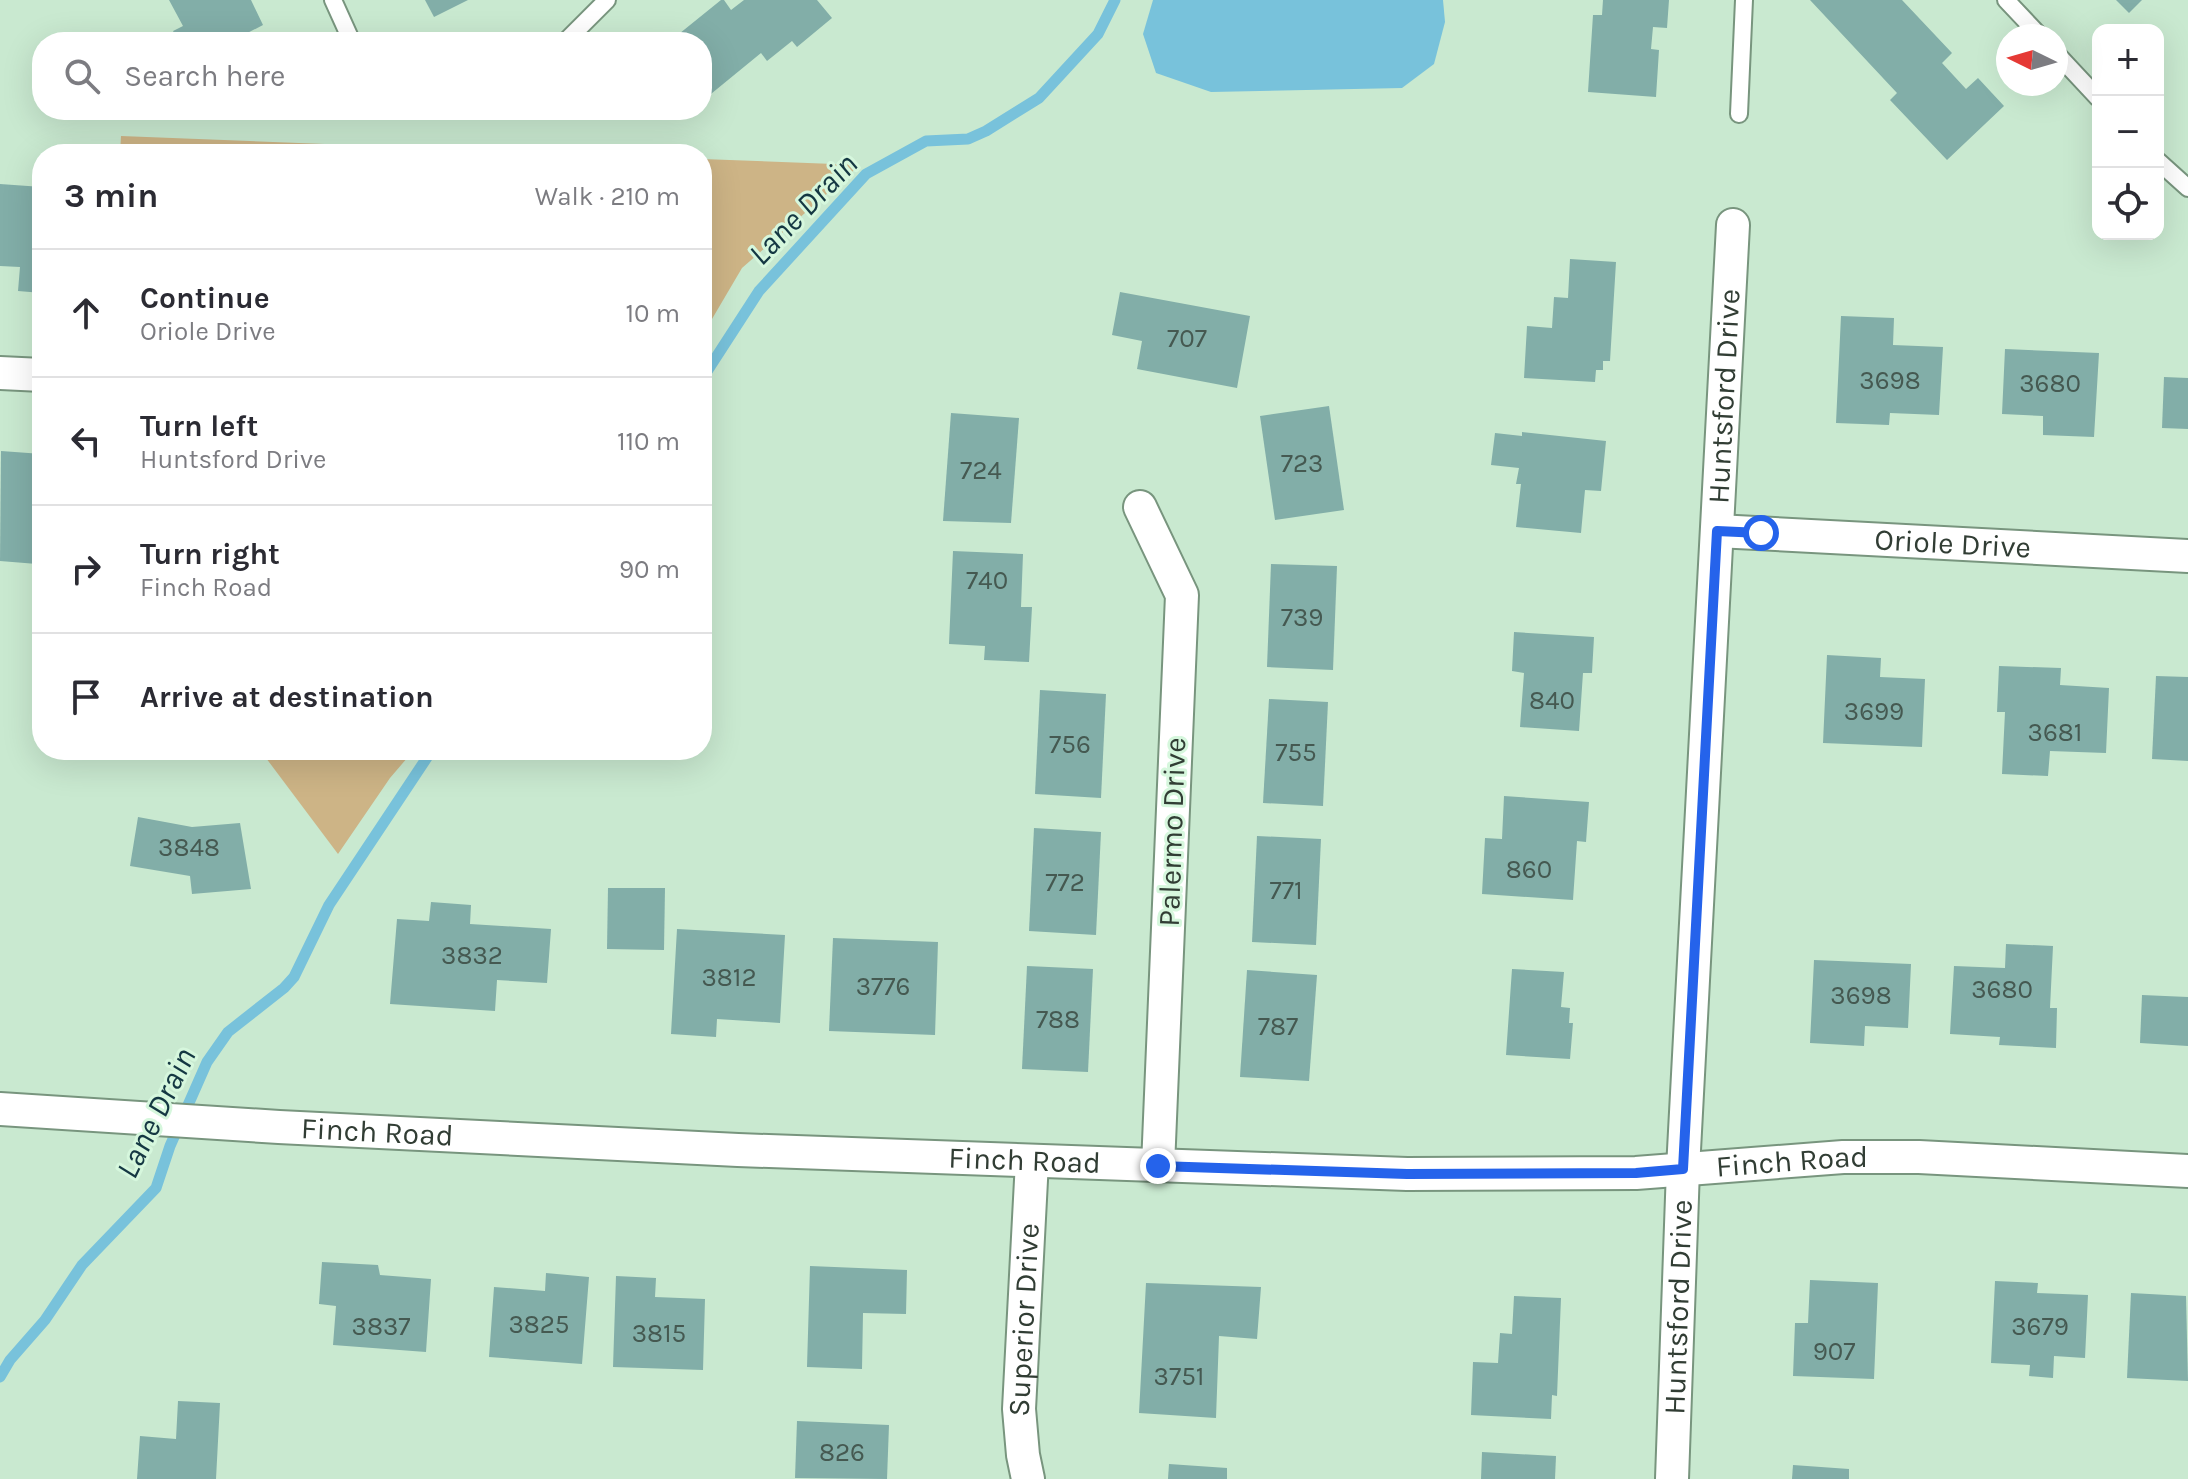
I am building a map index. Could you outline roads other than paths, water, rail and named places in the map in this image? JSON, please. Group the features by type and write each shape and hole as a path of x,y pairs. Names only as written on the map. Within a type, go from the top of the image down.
{"street":[{"name":"Huntsford Drive","path":"1672,1479 1683,1169 1733,225"},
{"path":"0,373 32,375"},
{"name":"Palermo Drive","path":"1140,507 1182,595 1158,1166"},
{"name":"Oriole Drive","path":"1717,531 2188,556"},
{"name":"Finch Road","path":"0,1109 244,1125 738,1150 1407,1174 1636,1173 1804,1159 1919,1157 2188,1171"},
{"name":"Superior Drive","path":"1028,1479 1019,1409 1032,1161"}],"lane":[{"path":"333,0 347,32"},
{"path":"575,32 607,0"},
{"path":"1739,114 1744,0"},
{"path":"2006,0 2029,24"},
{"path":"2068,66 2096,96"},
{"path":"2164,166 2188,188"}],"water":[{"path":"1153,0 1443,0 1445,22 1434,64 1402,88 1211,92 1156,73 1143,34"}],"waterway":[{"name":"Lane Drain","path":"712,364 759,291 866,174 926,141 968,139 1039,98 1098,34 1115,0"},
{"name":"Lane Drain","path":"0,1377 10,1360 45,1320 82,1265 156,1188 170,1146 207,1062 228,1032 294,977 329,905 425,760"}]}
